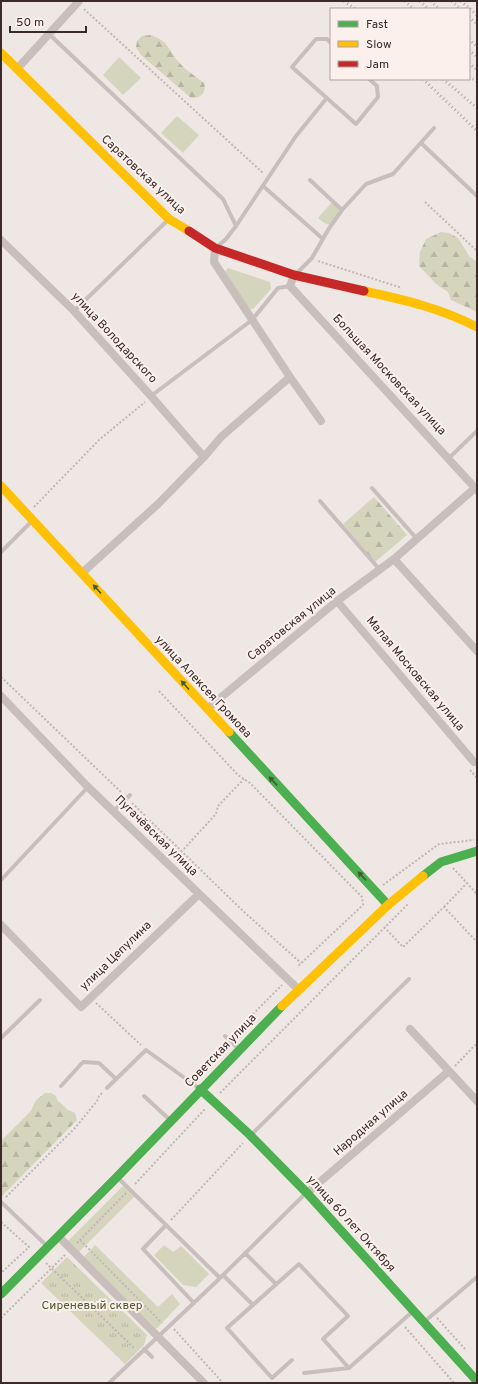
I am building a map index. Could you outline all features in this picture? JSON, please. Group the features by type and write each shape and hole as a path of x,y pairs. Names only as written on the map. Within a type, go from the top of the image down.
{"street":[{"path":"17,69 79,2"},
{"name":"Саратовская улица","path":"1,53 169,219 215,248 294,275 421,304 456,316 477,327"},
{"name":"улица Володарского","path":"1,240 74,311 204,457"},
{"path":"215,248 214,262 290,377 321,420"},
{"path":"290,286 294,275"},
{"name":"Большая Московская улица","path":"290,286 476,489"},
{"path":"82,573 158,504 204,457 221,437 290,377"},
{"name":"улица Алексея Громова","path":"1,486 388,905"},
{"name":"Саратовская улица","path":"207,709 337,601 394,559 476,489"},
{"path":"394,559 477,651"},
{"name":"Малая Московская улица","path":"337,601 474,762"},
{"name":"Пугачёвская улица","path":"1,696 88,787 298,989"},
{"name":"Советская улица","path":"1,1294 59,1237 298,989 388,905 440,862 475,854"},
{"name":"улица Цепулина","path":"1,925 81,1007 199,894"},
{"path":"410,1029 477,1101"},
{"name":"Народная улица","path":"307,1193 450,1071"},
{"name":"улица 60 лет Октября","path":"200,1089 215,1098 307,1193 477,1381"},
{"path":"59,1237 204,1383"}],"lane":[{"path":"48,34 222,199 236,226"},
{"path":"330,42 327,39 316,39 292,67 326,99 356,124 378,98 377,86 371,80"},
{"path":"215,248 226,239 236,226 296,136 326,99"},
{"path":"294,275 312,258 342,210 366,184 393,174 434,128"},
{"path":"421,143 477,196"},
{"path":"310,180 342,210"},
{"path":"263,186 323,239"},
{"path":"74,311 169,219"},
{"path":"151,396 252,320 278,288 290,286"},
{"path":"449,458 477,431"},
{"path":"372,488 417,539"},
{"path":"320,501 380,570"},
{"path":"1,552 30,517"},
{"path":"1,880 88,787"},
{"path":"114,811 129,796"},
{"path":"250,1135 409,979"},
{"path":"1,1038 40,1000"},
{"path":"227,1038 239,1049"},
{"path":"107,1088 146,1050 200,1089"},
{"path":"60,1086 83,1062 99,1063 116,1079"},
{"path":"144,1096 171,1120"},
{"path":"117,1177 221,1277 253,1305"},
{"path":"109,1383 307,1193"},
{"path":"1,1202 48,1247"},
{"path":"166,1225 143,1249 194,1303"},
{"path":"245,1253 276,1284"},
{"path":"292,1360 272,1378 227,1328 299,1264 348,1316 323,1339 350,1368"},
{"path":"424,1322 477,1277"},
{"path":"304,1373 350,1368 414,1311"},
{"path":"144,1349 152,1357"}],"path":[{"path":"79,2 268,178"},
{"path":"425,202 477,251"},
{"path":"30,517 99,440 151,396"},
{"path":"1,677 129,796 181,852 243,911 301,963"},
{"path":"159,691 238,775 250,783 362,897 362,905 297,967"},
{"path":"181,852 216,814 218,806 244,779"},
{"path":"383,885 439,844 477,839"},
{"path":"449,864 477,894"},
{"path":"384,927 403,947 467,883"},
{"path":"1,1318 80,1240 215,1098 411,901"},
{"path":"444,907 477,942"},
{"path":"194,1073 227,1038 283,984"},
{"path":"90,997 146,1050"},
{"path":"450,1071 477,1043"},
{"path":"1,1202 75,1128 97,1101 99,1096 107,1088"},
{"path":"166,1225 250,1135"},
{"path":"1,1222 29,1247 1,1273"},
{"path":"80,1240 162,1323 170,1324 223,1383"},
{"path":"45,1263 137,1351"},
{"path":"434,1314 467,1352"},
{"path":"401,1322 454,1383"}],"green space":[{"path":"150,35 160,39 166,44 177,60 204,83 205,89 200,96 191,98 141,55 136,47 137,41 142,36"},
{"path":"119,57 141,78 123,95 103,75"},
{"path":"177,116 199,135 183,153 161,133"},
{"path":"332,202 340,211 330,225 324,223 318,218"},
{"path":"441,232 449,233 458,238 469,256 477,262 477,312 451,300 448,292 436,284 419,266 420,252 426,239"},
{"path":"228,268 270,282 271,289 254,308 250,310 224,273"},
{"path":"374,497 407,535 375,562 343,524"},
{"path":"45,1093 51,1093 56,1096 57,1100 68,1110 75,1113 77,1120 2,1196 1,1141 31,1111 36,1100"},
{"path":"125,1184 136,1195 77,1254 67,1242"},
{"path":"95,1245 158,1307 172,1294 180,1304 156,1329 84,1257"},
{"path":"164,1245 173,1252 181,1246 209,1274 196,1287 183,1285 154,1255"},
{"name":"Сиреневый сквер","path":"67,1257 147,1335 144,1345 125,1364 41,1283"}],"railway":[{"path":"344,1 354,8"},
{"path":"405,1 412,8"},
{"path":"420,1 427,8"},
{"path":"431,1 438,8"},
{"path":"452,1 459,8"},
{"path":"461,1 469,8"},
{"path":"470,9 477,15"},
{"path":"470,18 477,24"},
{"path":"470,40 477,47"},
{"path":"470,51 477,57"},
{"path":"470,64 477,70"},
{"path":"470,78 477,81"},
{"path":"424,80 477,131"},
{"path":"444,80 477,108"}],"traffic: fast":[{"path":"229,732 388,905"},
{"path":"423,876 441,862 477,851"},
{"path":"1,1294 117,1177 282,1006"},
{"path":"200,1089 250,1135 307,1193 477,1381"}],"traffic: slow":[{"path":"1,53 169,219 189,231"},
{"path":"364,291 408,301 450,315 477,327"},
{"path":"1,486 229,732"},
{"path":"282,1006 388,905 423,876"}],"traffic: jam":[{"path":"189,231 215,248 294,275 364,291"}]}
